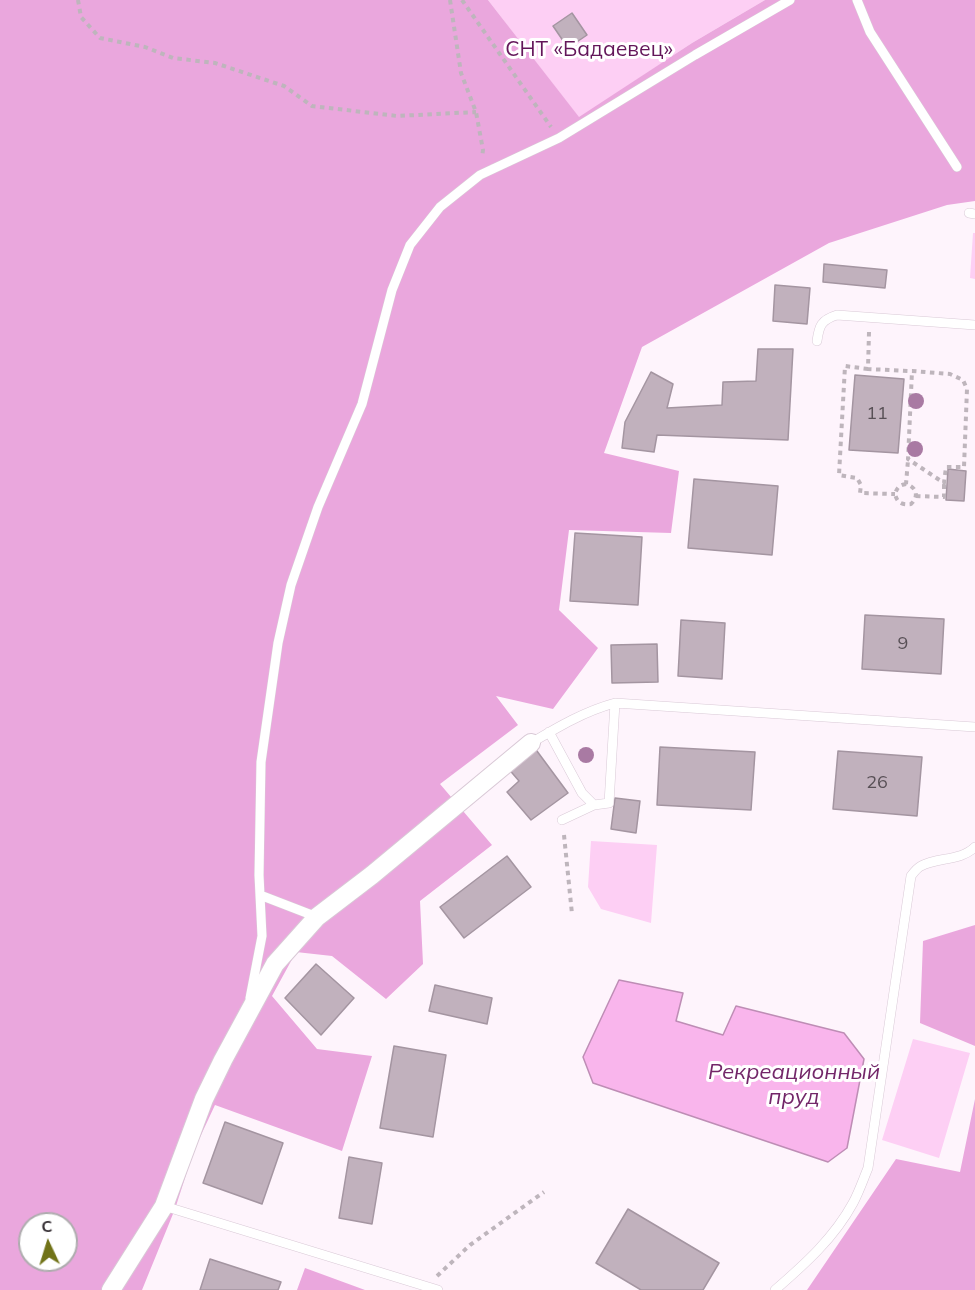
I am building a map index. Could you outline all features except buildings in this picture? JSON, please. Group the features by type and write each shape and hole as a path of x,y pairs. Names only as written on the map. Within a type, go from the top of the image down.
{"street":[{"path":"111,1290 164,1206 204,1099 274,964 317,917 372,875 531,743"}],"lane":[{"path":"245,1020 262,936 259,875 261,762 278,642 291,585 318,507 362,404 392,290 410,245 440,207 480,175 559,138 790,0"},
{"path":"857,0 870,32 957,167"},
{"path":"817,342 818,330 825,319 837,315 975,325"},
{"path":"869,329 870,317"},
{"path":"562,820 594,805 609,803 615,703"},
{"path":"531,743 600,707 615,703 975,727"},
{"path":"549,732 582,793 594,805"},
{"path":"775,1290 809,1260 839,1226 854,1201 868,1168 911,876 919,867 929,862 959,856 975,847"},
{"path":"260,895 317,917"},
{"path":"164,1206 438,1290"}],"path":[{"path":"78,0 81,16 100,38 145,47 173,58 216,63 284,86 312,106 397,116 476,112"},
{"path":"450,0 461,73 476,112 483,150 480,175"},
{"path":"462,0 559,138"},
{"path":"868,369 869,329"},
{"path":"894,494 860,493 861,485 857,478 839,475 845,366 950,374 963,380 967,389 964,467 946,467 944,496 916,495"},
{"path":"906,484 912,371"},
{"path":"908,459 944,483"},
{"path":"900,484 906,484 914,488 916,498 910,504 904,505 898,502 894,494 900,484"},
{"path":"562,820 572,914"},
{"path":"425,1286 470,1245 544,1192"}],"green space":[{"name":"СНТ «Бадаевец»","path":"488,0 765,0 692,43 579,118"},
{"path":"973,233 975,233 975,279 970,278"},
{"path":"591,841 657,845 651,923 601,909 588,887"},
{"path":"913,1039 970,1053 939,1158 882,1140"}],"shaded area":[{"path":"0,0 488,0 579,117 692,43 765,0 975,0 975,201 947,205 829,243 642,347 604,453 679,471 671,533 569,530 559,610 598,648 553,709 496,696 518,725 440,784 492,845 420,901 423,964 386,999 332,956 296,952 272,996 317,1049 372,1056 342,1151 215,1105 194,1150 175,1209 142,1290 0,1290"},
{"path":"975,925 975,1046 920,1023 923,941"},
{"path":"975,1099 975,1290 807,1290 896,1159 960,1172"},
{"path":"305,1268 365,1290 297,1290"}],"water":[{"name":"Рекреационный пруд","path":"619,980 683,993 676,1021 723,1035 736,1006 844,1033 864,1059 847,1148 828,1162 593,1083 583,1057"}]}
